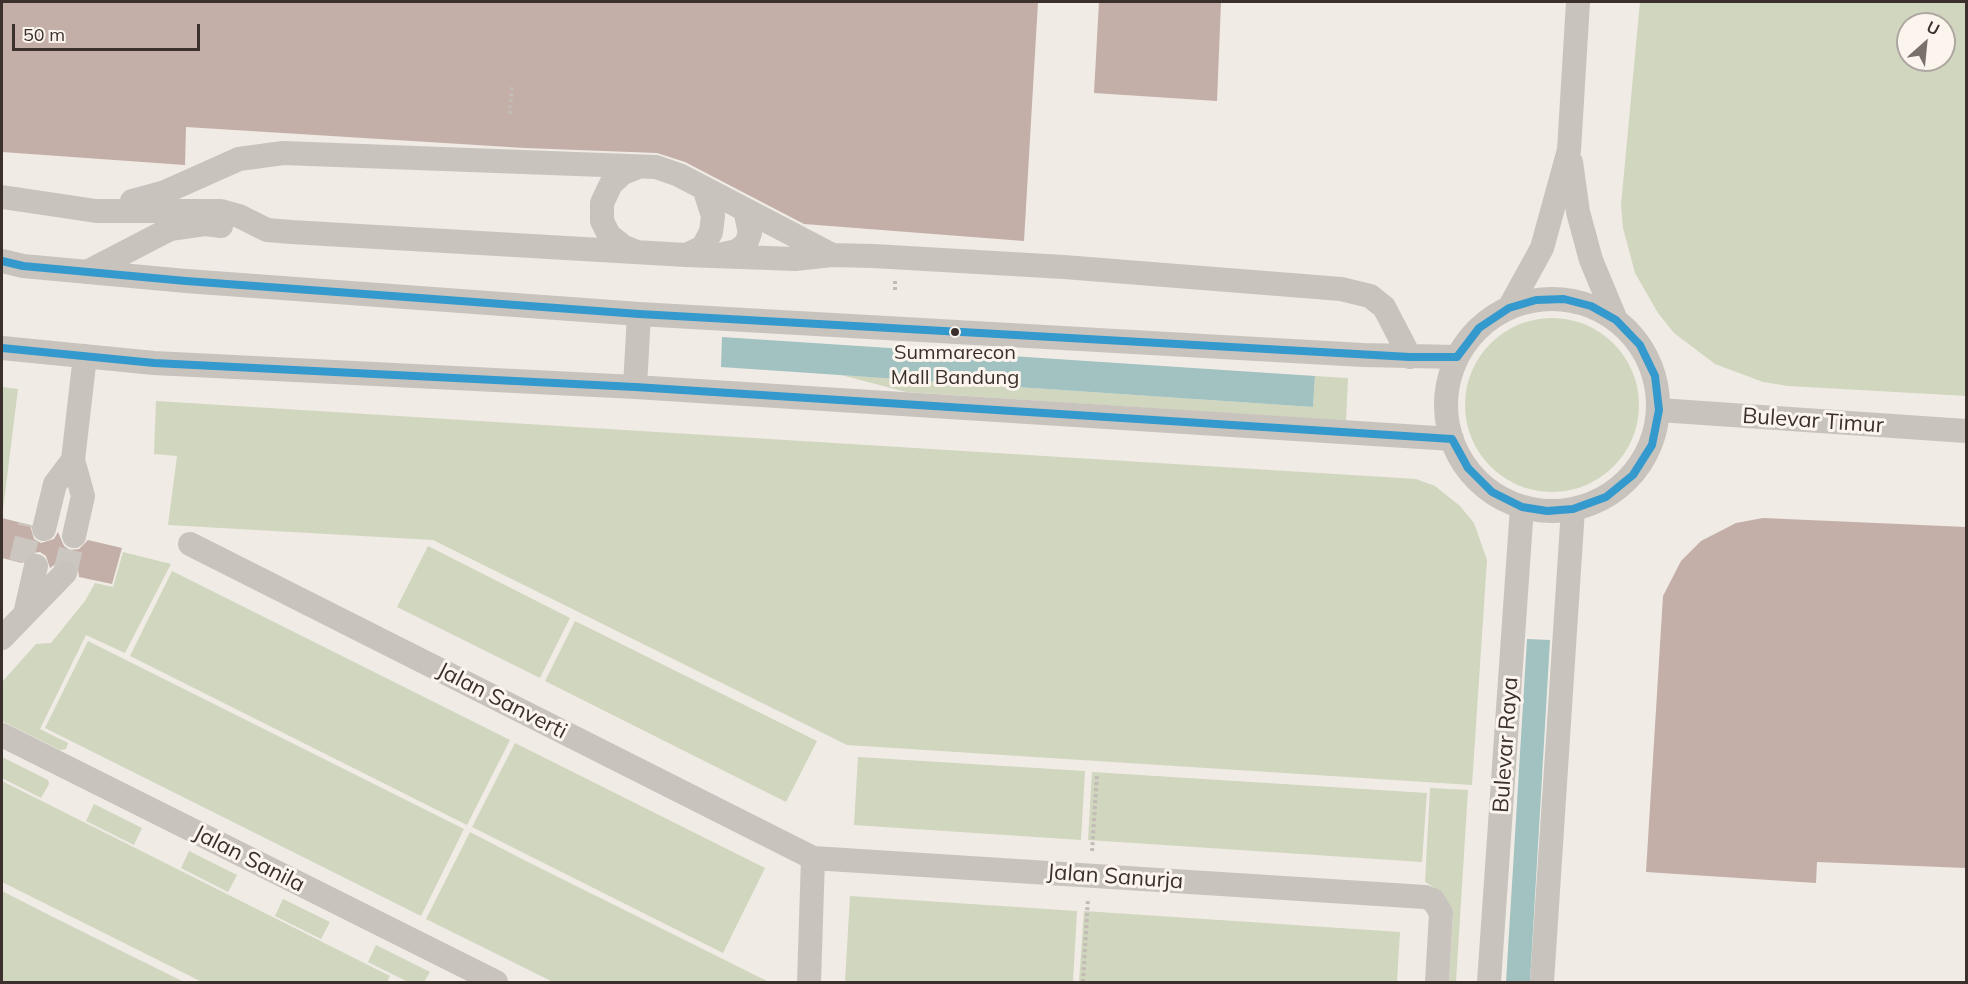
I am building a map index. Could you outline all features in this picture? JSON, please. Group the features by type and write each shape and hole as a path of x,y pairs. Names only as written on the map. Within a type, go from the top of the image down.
{"street":[{"path":"1578,2 1569,150 1578,212 1591,260 1616,320"},
{"path":"1509,308 1542,248 1569,150"},
{"path":"96,211 165,192 238,159 283,153 656,167 704,188 832,255"},
{"path":"638,167 623,172 611,184 602,203 602,221 609,235 624,247 640,253"},
{"path":"686,255 703,247 711,232 713,216 704,188"},
{"path":"2,196 96,211 221,211 239,216 267,230"},
{"path":"717,256 737,250 746,244 750,233 745,210"},
{"path":"87,272 170,229 205,224 267,230 640,253 795,259 832,255 1064,267 1341,289 1370,296 1384,307 1410,357"},
{"path":"2,261 87,272 639,314 1410,357 1457,357"},
{"path":"1564,299 1591,306 1616,320 1640,345 1655,376 1659,410 1652,445 1633,475 1606,497 1573,509 1548,511 1522,507 1492,492 1468,468 1452,439 1446,411 1448,383 1457,357 1479,328 1509,308 1536,300 1564,299"},
{"path":"635,387 639,314"},
{"path":"2,348 172,364 635,387 1452,439"},
{"path":"81,538 92,524 73,460 85,356"},
{"name":"Bulevar Timur","path":"1659,410 1966,431"},
{"path":"37,527 55,484 73,460"},
{"name":"Bulevar Raya","path":"1489,982 1522,507"},
{"path":"1542,982 1573,509"},
{"name":"Jalan Sanverti","path":"190,543 813,858"},
{"path":"27,607 28,564"},
{"path":"2,638 27,607 72,575"},
{"name":"Jalan Sanila","path":"2,735 495,982"},
{"path":"809,982 813,858"},
{"name":"Jalan Sanurja","path":"813,858 1417,895 1432,900 1441,913 1437,982"}],"path":[{"path":"510,114 512,84"}],"green space":[{"path":"1640,2 1966,2 1966,396 1788,386 1763,382 1715,364 1674,333 1658,313 1635,273 1623,228 1621,205"},
{"path":"1552,318 1585,325 1600,333 1613,344 1624,357 1632,372 1639,405 1632,438 1624,453 1613,466 1600,477 1585,485 1552,492 1519,485 1504,477 1491,466 1480,453 1472,438 1465,405 1472,372 1480,357 1491,344 1504,333 1519,325"},
{"path":"841,375 1313,407 1315,376 1348,378 1346,421 906,392"},
{"path":"2,387 18,389 2,518"},
{"path":"156,401 1416,479 1435,486 1460,506 1474,523 1487,560 1472,785 847,745 433,540 168,525 177,456 154,454"},
{"path":"428,546 570,618 540,678 397,607"},
{"path":"123,552 171,564 125,653 86,635 40,729 68,743 66,749 60,750 2,721 2,682 36,644 51,643 85,601 95,583 113,587"},
{"path":"172,571 510,740 467,825 130,656"},
{"path":"575,621 817,741 786,802 545,681"},
{"path":"88,641 464,829 421,916 45,728"},
{"path":"515,743 765,868 723,953 472,827"},
{"path":"2,757 48,780 49,784 41,798 2,778"},
{"path":"858,757 1085,771 1081,840 854,825"},
{"path":"1092,772 1427,793 1422,862 1088,840"},
{"path":"2,781 390,976 387,982 202,982 2,882"},
{"path":"1430,788 1468,790 1456,982 1449,982 1453,916 1440,891 1425,882"},
{"path":"94,804 142,828 134,845 86,821"},
{"path":"470,832 769,982 553,982 426,919"},
{"path":"189,851 237,875 228,892 181,868"},
{"path":"2,891 53,917 184,982 2,982"},
{"path":"850,896 1077,911 1073,982 845,982"},
{"path":"283,899 330,922 321,939 275,916"},
{"path":"1084,911 1400,932 1397,982 1079,982"},
{"path":"376,945 430,972 424,982 408,982 368,962"}],"water":[{"path":"722,337 1315,376 1313,407 721,367"},
{"path":"1527,639 1550,640 1530,982 1506,982"}],"building":[{"path":"2,2 1038,2 1024,241 804,224 685,162 657,153 525,148 186,127 185,165 2,152"},
{"path":"1099,2 1221,2 1217,101 1094,93"},
{"path":"2,518 30,525 34,539 41,543 54,539 58,532 64,546 70,550 79,549 88,540 122,548 112,584 79,577 78,569 69,559 61,560 50,568 46,556 40,552 31,553 22,563 2,558"},
{"path":"1763,518 1966,527 1966,868 1817,862 1816,883 1646,872 1663,596 1681,561 1701,541 1736,523"}],"tunnel":[{"path":"21,562 30,525"},
{"path":"65,573 74,536"}],"transit line":[{"path":"2,261 23,266 186,281 639,314 1410,357 1457,357 1479,328 1509,308 1536,300 1564,299 1591,306 1616,320 1640,345 1655,376 1659,410 1652,445 1633,475 1606,497 1573,509 1547,511 1522,507 1492,492 1468,468 1452,439 635,387 154,363 2,348"}],"place":[{"name":"Summarecon Mall Bandung","path":"955,332"}]}
